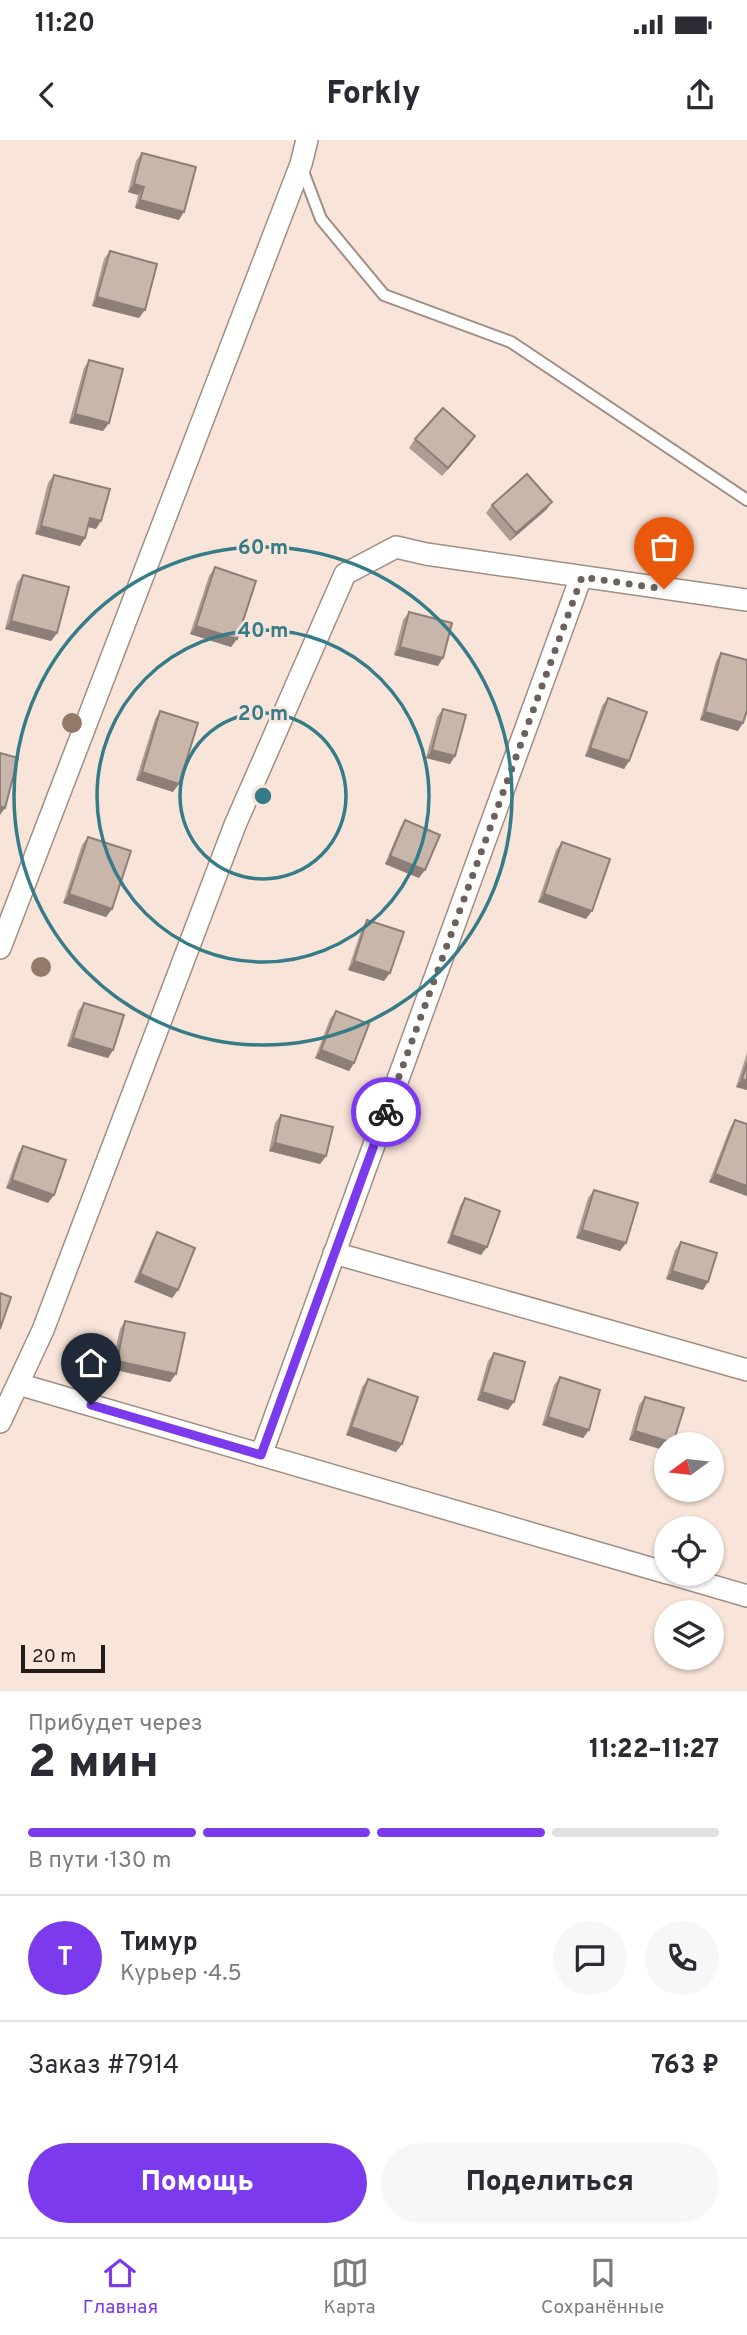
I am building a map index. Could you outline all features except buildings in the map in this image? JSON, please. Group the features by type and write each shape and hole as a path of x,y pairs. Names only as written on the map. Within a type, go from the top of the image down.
{"street":[{"path":"0,948 301,164 307,140"},
{"path":"0,1422 43,1330 235,825 345,574 396,547 426,554 747,600"},
{"path":"261,1455 582,577"},
{"path":"334,1253 746,1367"},
{"path":"18,1384 654,1569"},
{"path":"712,1586 747,1596"}],"lane":[{"path":"301,164 321,219 384,295 511,342 747,500"}],"way so far":[{"path":"386,1112 582,577 664,589"}],"route":[{"path":"91,1405 261,1455 386,1112"}]}
